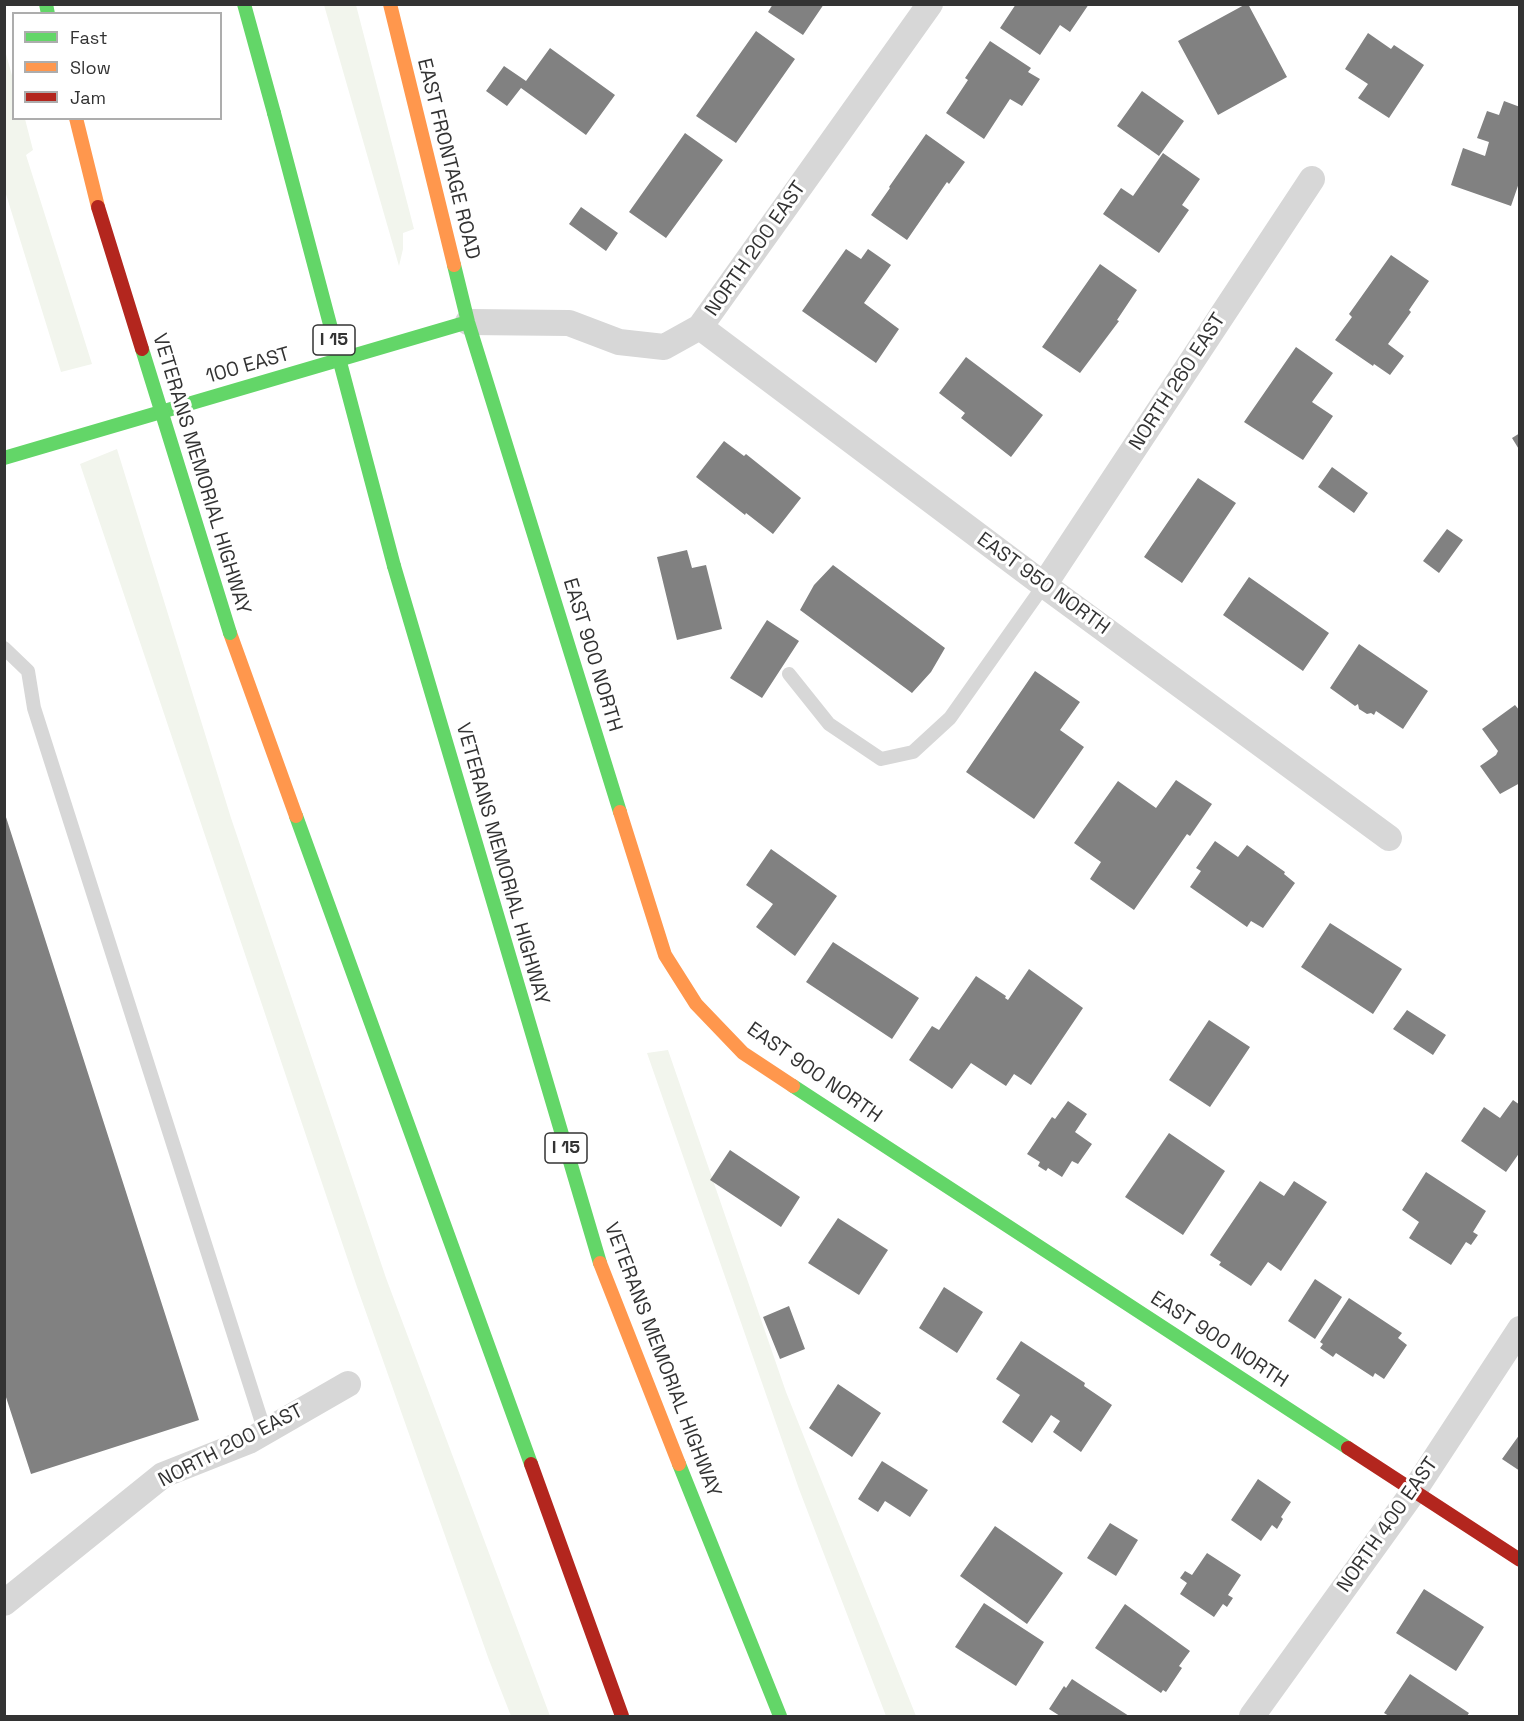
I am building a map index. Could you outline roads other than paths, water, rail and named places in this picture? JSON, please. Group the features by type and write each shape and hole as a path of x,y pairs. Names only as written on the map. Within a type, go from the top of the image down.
{"main road":[{"name":"VETERANS MEMORIAL HIGHWAY","path":"244,4 394,566 603,1274 780,1716"},
{"name":"EAST FRONTAGE ROAD","path":"390,4 468,322"},
{"name":"VETERANS MEMORIAL HIGHWAY","path":"76,120 98,207 230,633 622,1716"},
{"name":"100 EAST","path":"4,458 468,322"},
{"name":"EAST 900 NORTH","path":"468,322 665,955 696,1004 742,1053 1520,1560"}],"street":[{"name":"NORTH 200 EAST","path":"468,322 569,323 619,342 664,347 700,327 930,4"},
{"name":"NORTH 260 EAST","path":"1044,585 1312,179"},
{"name":"EAST 950 NORTH","path":"700,327 1044,585 1389,838"},
{"name":"NORTH 400 EAST","path":"1252,1716 1414,1491 1520,1329"},
{"name":"NORTH 200 EAST","path":"4,1603 163,1475 249,1441 348,1384"}],"lane":[{"path":"789,674 829,724 881,759 913,752 950,718 1044,585"},
{"path":"4,648 28,671 34,708 266,1432"}]}
